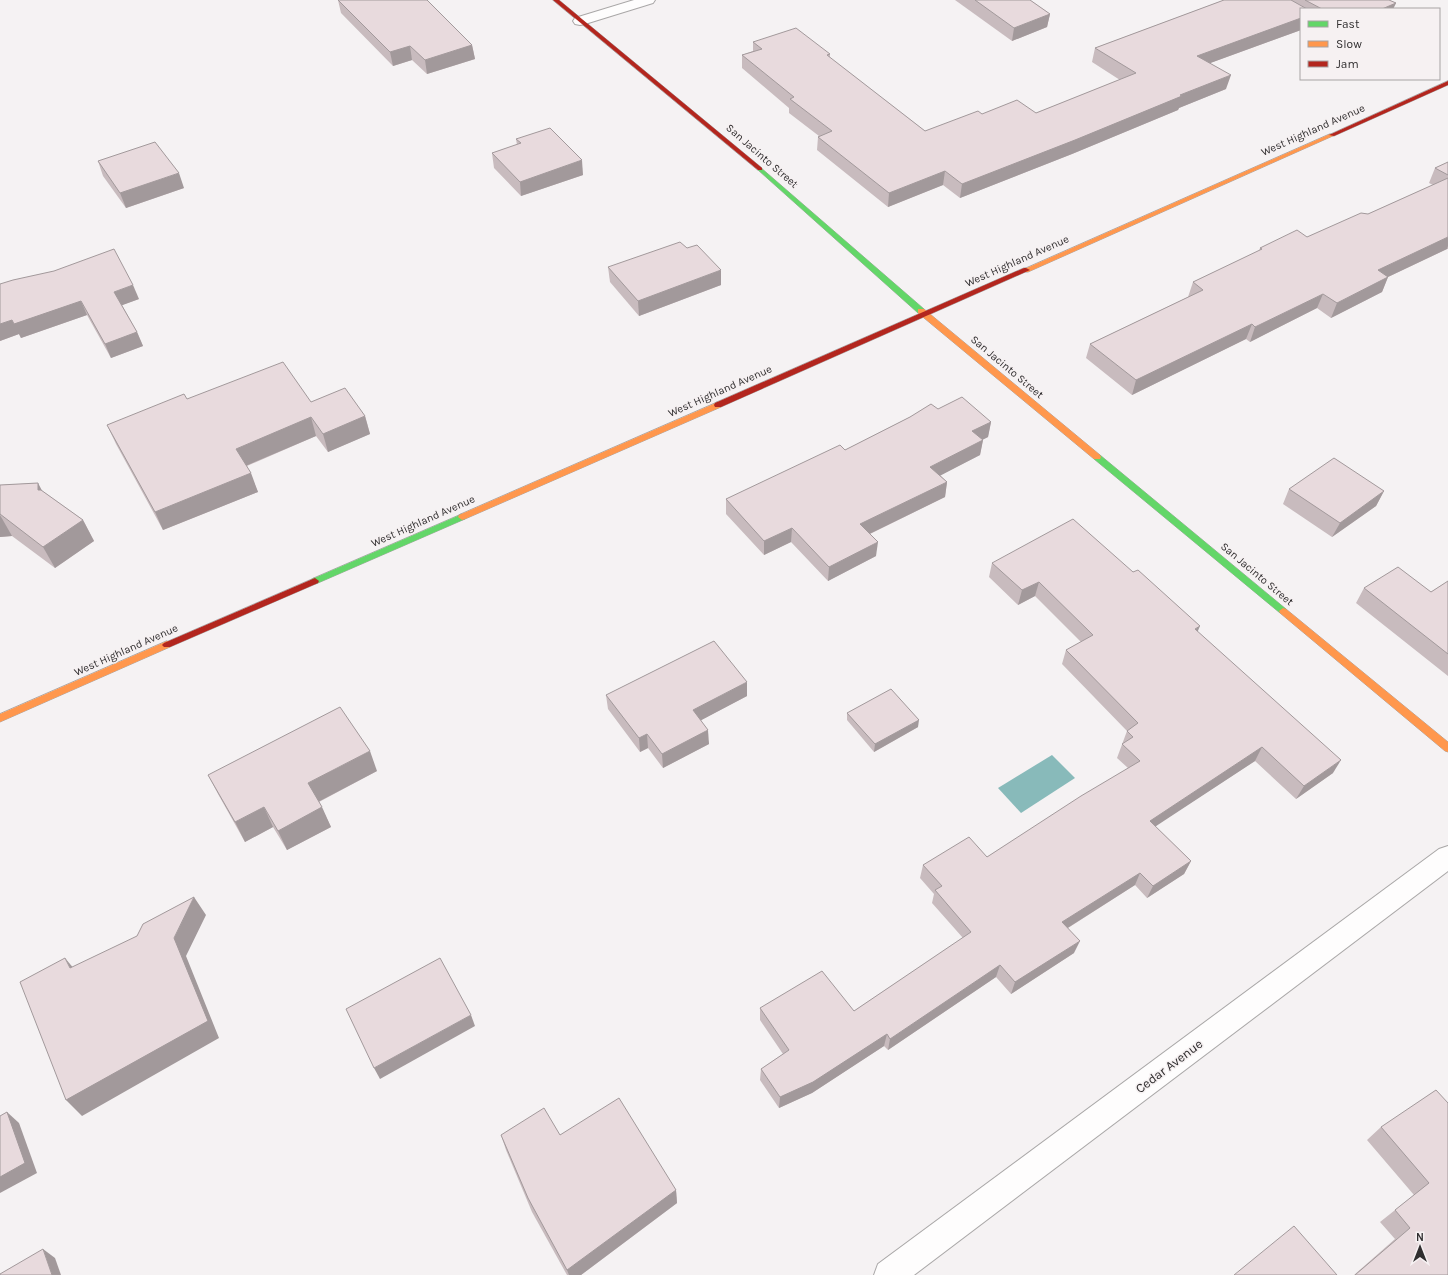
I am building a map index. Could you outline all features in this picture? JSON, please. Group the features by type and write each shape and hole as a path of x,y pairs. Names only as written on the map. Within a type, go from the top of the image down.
{"street":[{"name":"San Jacinto Street","path":"556,0 745,156 925,315 1448,748"},
{"path":"580,21 648,0"},
{"name":"West Highland Avenue","path":"0,718 925,315 1448,83"},
{"name":"Cedar Avenue","path":"889,1275 1448,857"}],"water":[{"path":"1052,755 1075,778 1021,813 998,788"}],"building":[{"path":"338,0 427,0 472,45 425,60 410,46 390,52"},
{"path":"975,0 1030,0 1050,14 1014,28"},
{"path":"1224,0 1291,0 1305,8 1300,8 1300,18 1197,56 1231,75 1075,140 962,184 945,171 889,193 818,137 832,131 790,99 794,97 742,55 762,49 753,42 796,28 830,54 827,55 925,131 978,111 982,114 1017,100 1036,113 1136,73 1095,48"},
{"path":"1305,0 1389,0 1396,3 1384,8 1320,8"},
{"path":"550,128 582,160 520,182 492,153 521,143 516,139"},
{"path":"155,142 179,173 120,193 98,161"},
{"path":"1448,162 1448,175 1435,168"},
{"path":"1448,178 1448,237 1378,270 1388,277 1337,303 1323,294 1255,327 1252,324 1136,380 1090,344 1203,290 1193,282 1262,249 1260,248 1297,230 1307,237 1361,213 1368,214"},
{"path":"680,242 687,248 697,245 721,270 638,301 608,267"},
{"path":"114,249 133,285 114,292 137,332 105,344 81,301 14,324 12,320 0,324 0,284 54,271"},
{"path":"283,362 311,402 345,388 365,416 323,434 311,417 236,449 251,473 155,512 107,425 184,394 187,399"},
{"path":"962,397 991,422 972,431 983,440 930,467 947,482 860,524 878,542 829,567 792,528 764,541 726,499 840,445 845,450 910,417 931,404 938,409"},
{"path":"1334,458 1384,491 1340,523 1289,489"},
{"path":"38,483 38,490 41,490 83,520 43,547 0,514 0,485"},
{"path":"1073,519 1133,572 1138,570 1200,626 1195,629 1341,760 1304,786 1262,747 1150,821 1191,861 1153,886 1140,873 1062,922 1080,941 1015,982 1000,965 890,1039 887,1034 813,1082 780,1097 761,1069 789,1050 760,1008 822,971 854,1011 971,932 935,890 942,886 923,865 969,837 987,857 1081,796 1140,761 1122,744 1133,737 1127,731 1138,723 1066,650 1093,635 1039,582 1022,590 992,563"},
{"path":"1398,567 1431,592 1448,581 1448,654 1364,588"},
{"path":"714,641 747,682 693,710 708,730 662,754 647,734 639,738 606,695"},
{"path":"891,689 919,720 875,744 847,713"},
{"path":"340,707 370,751 308,783 322,807 278,831 264,807 235,822 208,775"},
{"path":"194,897 174,938 208,1021 66,1100 20,982 65,958 70,968 137,936 143,924"},
{"path":"440,958 471,1015 374,1068 346,1009"},
{"path":"1436,1090 1448,1103 1448,1275 1355,1275 1410,1228 1395,1210 1429,1183 1381,1127"},
{"path":"619,1098 676,1190 567,1270 528,1198 501,1135 544,1108 560,1135"},
{"path":"7,1112 25,1163 0,1177 0,1116"},
{"path":"1294,1226 1337,1275 1234,1275"},
{"path":"43,1249 52,1275 0,1275 0,1274"}],"traffic: fast":[{"path":"760,169 921,311"},
{"path":"1097,457 1283,611"},
{"path":"315,581 462,517"}],"traffic: slow":[{"path":"1026,270 1332,135"},
{"path":"921,311 1097,457"},
{"path":"462,517 718,405"},
{"path":"1283,611 1448,748"},
{"path":"0,718 167,645"}],"traffic: jam":[{"path":"556,0 760,169"},
{"path":"1332,135 1448,83"},
{"path":"718,405 1026,270"},
{"path":"167,645 315,581"}]}
